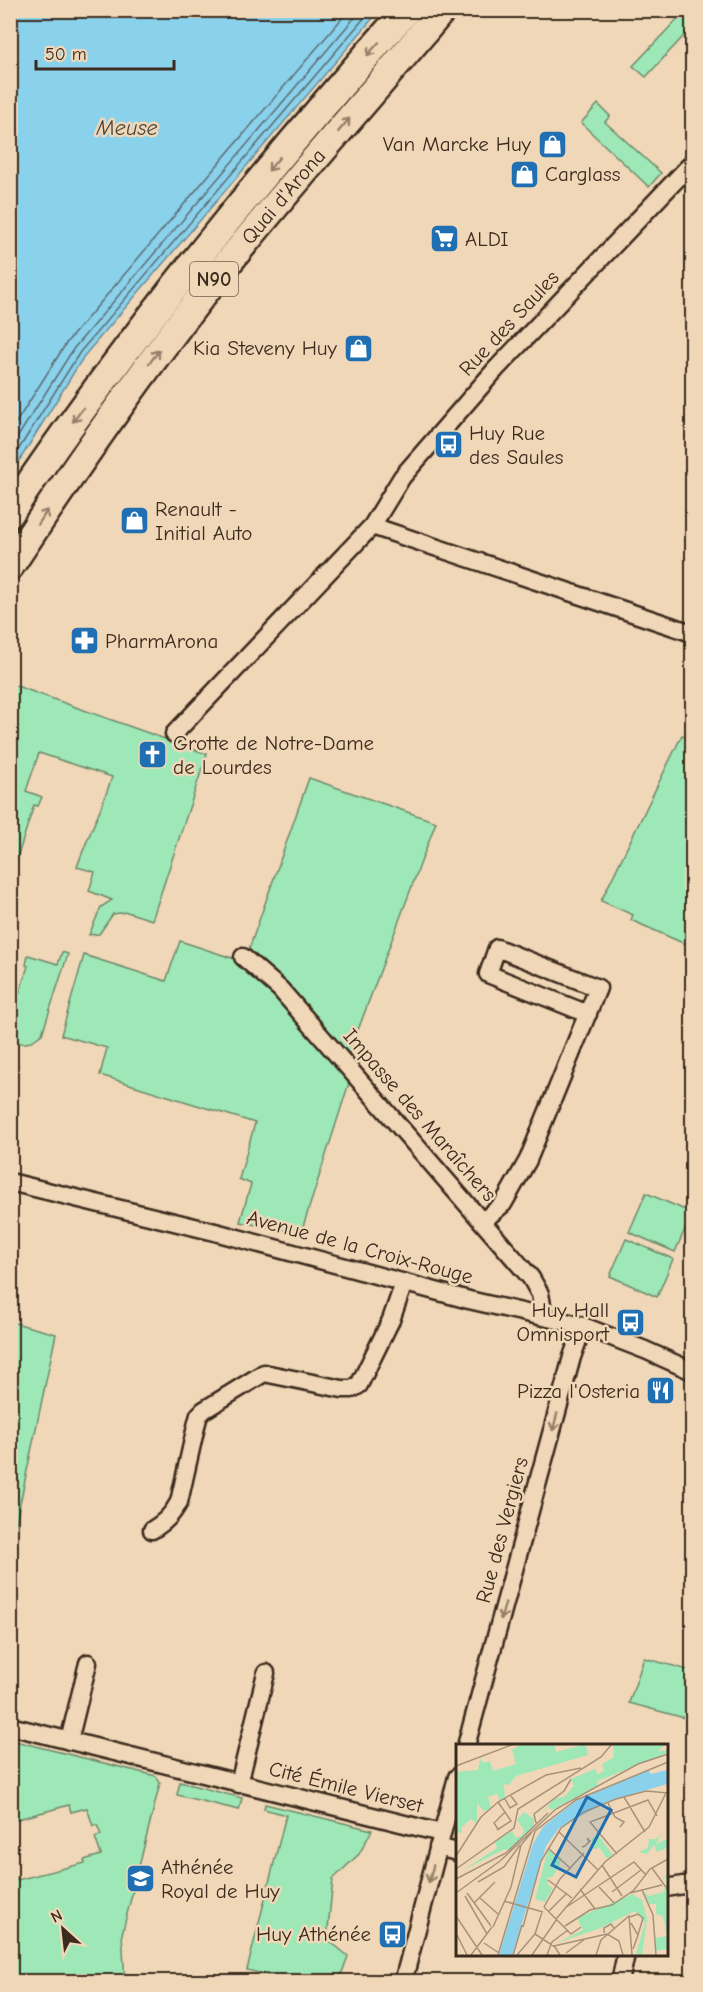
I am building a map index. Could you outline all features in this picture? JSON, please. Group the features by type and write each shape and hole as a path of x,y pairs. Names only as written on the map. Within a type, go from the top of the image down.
{"main road":[{"name":"Quai d'Arona","path":"10,513 112,368 204,248 324,103 406,10"},
{"name":"Quai d'Arona","path":"10,566 87,450 218,274 442,10"}],"street":[{"name":"Rue des Saules","path":"174,734 372,525 402,477 496,369 693,163"},
{"path":"372,525 693,633"},
{"path":"483,1221 503,1204 528,1160 588,1014 597,988 497,948 488,974 588,1014"},
{"name":"Impasse des Maraîchers","path":"243,957 280,989 531,1278 540,1294 544,1316"},
{"name":"Avenue de la Croix-Rouge","path":"10,1182 215,1232 404,1283 583,1326 693,1371"},
{"path":"152,1530 173,1514 179,1502 197,1422 204,1410 264,1373 342,1389 352,1389 359,1385 391,1320 404,1283"},
{"name":"Rue des Vergiers","path":"466,1744 572,1357 583,1326"},
{"path":"69,1741 88,1664"},
{"name":"Cité Émile Vierset","path":"239,1784 266,1673"},
{"name":"Cité Émile Vierset","path":"10,1726 239,1784 440,1840 456,1851"},
{"path":"403,1982 456,1781"},
{"path":"667,1888 683,1885 693,1887"},
{"path":"620,1982 626,1956"}],"green space":[{"path":"683,13 692,22 692,27 646,77 633,66"},
{"path":"598,104 610,116 605,122 661,173 649,187 581,123"},
{"path":"11,684 207,754 152,920 127,912 113,914 99,934 89,935 101,907 112,900 89,891 95,872 77,867 112,777 39,753 26,791 42,797 38,806 34,805 11,877"},
{"path":"682,735 692,740 692,947 631,920 633,915 601,901"},
{"path":"309,778 436,822 349,1054 248,952"},
{"path":"180,941 238,960 268,986 350,1080 301,1233 240,1222 251,1184 239,1179 255,1123 100,1075 107,1048 61,1035 84,955 166,981"},
{"path":"62,952 68,954 42,1034 27,1043 11,1041 11,1020 28,966 26,965 28,955 58,964"},
{"path":"646,1193 692,1213 675,1252 629,1232"},
{"path":"626,1239 673,1259 657,1297 610,1276"},
{"path":"10,1322 56,1334 11,1546"},
{"path":"644,1658 692,1671 692,1720 629,1703"},
{"path":"11,1740 156,1776 160,1783 122,1934 125,1981 11,1981 11,1877 14,1876 17,1880 85,1863 84,1860 101,1855 95,1837 101,1835 97,1825 93,1826 87,1808 71,1812 69,1805 11,1821"},
{"path":"180,1782 242,1798 239,1810 177,1795"},
{"path":"265,1804 372,1830 359,1854 333,1879 327,1939 348,1956 339,1981 292,1981 247,1970 286,1815 264,1809"}],"water":[{"name":"Meuse","path":"11,10 379,11 84,356 11,474"}],"place":[{"name":"Van Marcke Huy","path":"552,144"},
{"name":"Carglass","path":"524,174"},
{"name":"ALDI","path":"444,239"},
{"name":"Kia Steveny Huy","path":"358,348"},
{"name":"Huy Rue des Saules","path":"448,445"},
{"name":"Renault - Initial Auto","path":"134,521"},
{"name":"PharmArona","path":"84,641"},
{"name":"Grotte de Notre-Dame de Lourdes","path":"152,755"},
{"name":"Huy Hall Omnisport","path":"630,1322"},
{"name":"Pizza l'Osteria","path":"661,1391"},
{"name":"Athénée Royal de Huy","path":"140,1879"},
{"name":"Huy Athénée","path":"392,1934"}]}
